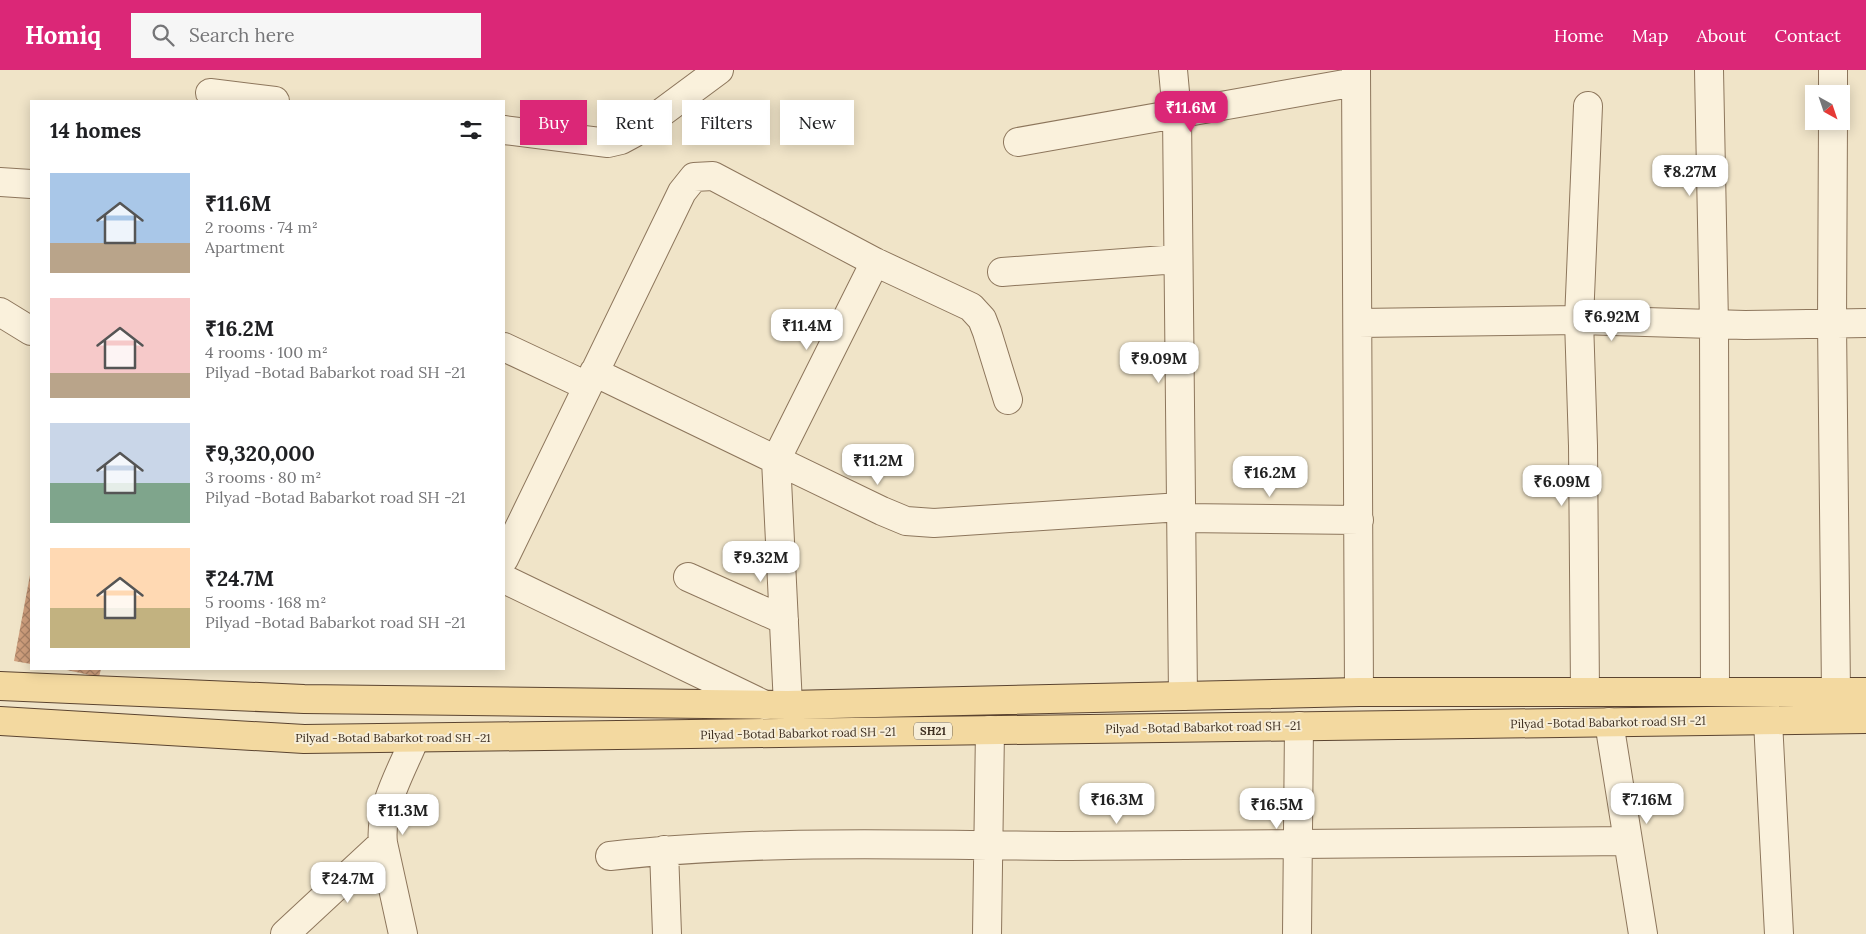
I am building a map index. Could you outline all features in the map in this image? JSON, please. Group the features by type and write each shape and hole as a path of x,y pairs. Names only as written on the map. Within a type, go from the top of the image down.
{"main road":[{"path":"0,686 304,699 777,705 1359,692 1866,692"},
{"path":"626,735 629,703"},
{"name":"Pilyad -Botad Babarkot road SH -21","path":"0,721 304,739 1866,720"}],"street":[{"path":"505,130 608,143 621,140 634,133 719,70"},
{"path":"1173,70 1177,114 1183,696"},
{"path":"1709,70 1714,324 1715,692"},
{"path":"1833,70 1833,85"},
{"path":"1018,142 1177,114 1356,76 1359,692"},
{"path":"210,88 270,100"},
{"path":"1585,692 1580,320 1588,106"},
{"path":"1832,130 1836,692"},
{"path":"505,556 682,192 694,177 713,176 875,262 970,307 982,319 1008,400"},
{"path":"0,182 30,184"},
{"path":"1002,272 1178,258"},
{"path":"505,579 777,705 784,620 776,460 875,262"},
{"path":"0,312 30,330"},
{"path":"1358,324 1580,320 1714,324 1866,324"},
{"path":"505,347 591,379 776,460 906,521 934,523 1182,513 1358,520"},
{"path":"688,577 784,620"},
{"path":"1768,721 1779,934"},
{"path":"1608,722 1643,934"},
{"path":"1297,934 1299,726"},
{"path":"986,934 990,730"},
{"path":"403,934 381,830 383,814 415,738"},
{"path":"610,856 664,850 792,844 1298,846 1628,842"},
{"path":"285,934 383,843"},
{"path":"664,850 667,934"}],"building":[{"path":"30,575 30,664 14,661"},
{"path":"67,670 101,670 99,677"}]}
